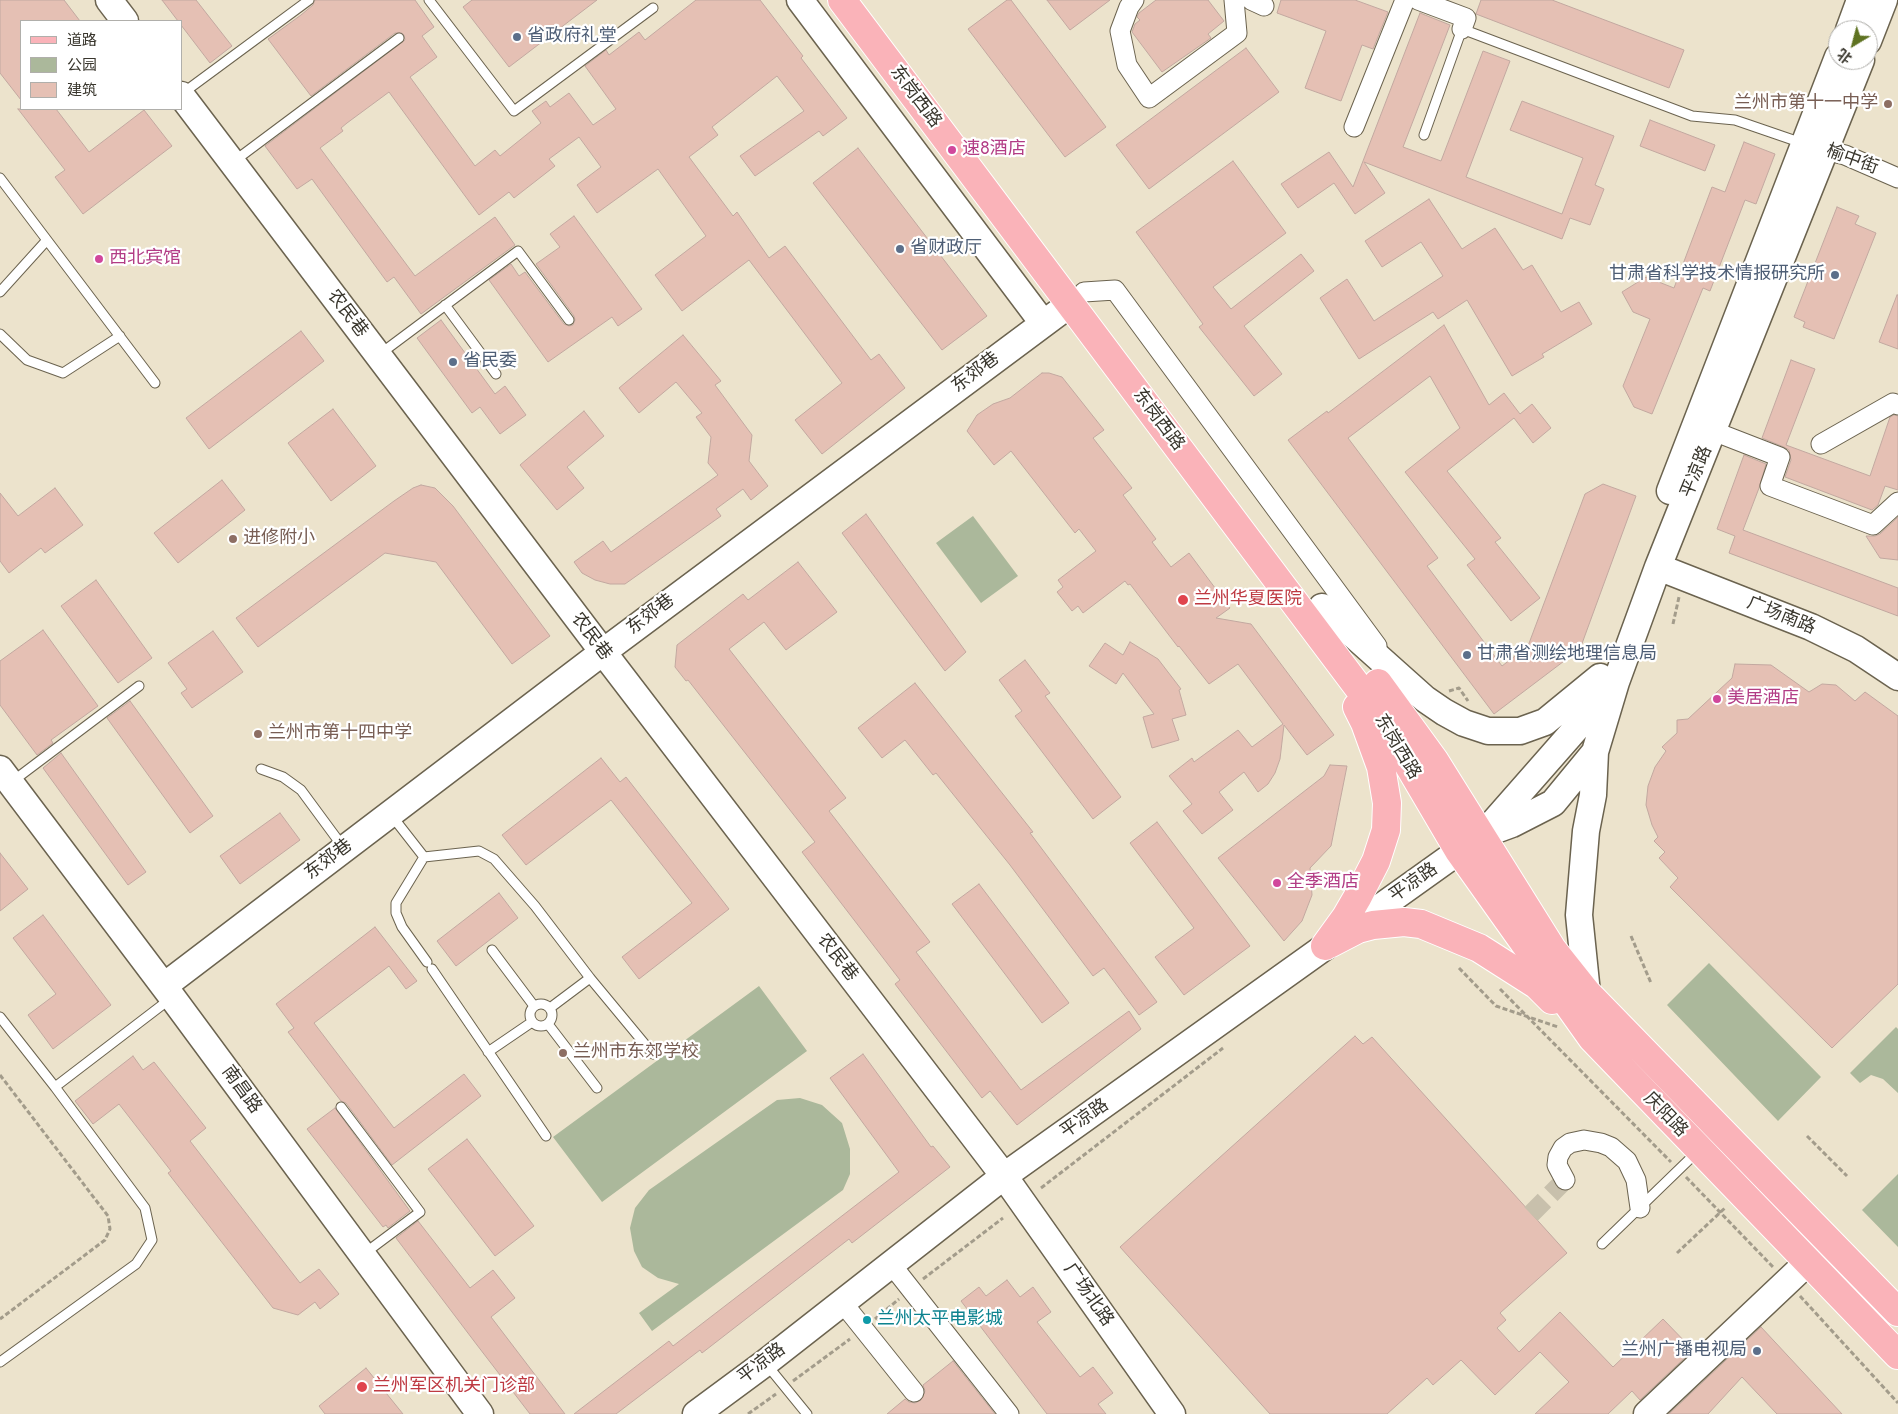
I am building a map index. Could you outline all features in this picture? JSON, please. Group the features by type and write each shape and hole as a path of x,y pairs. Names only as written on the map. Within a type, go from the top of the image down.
{"main road":[{"name":"东岗西路","path":"842,0 1077,298 1315,612 1434,760 1482,835"},
{"name":"东岗西路","path":"865,0 1077,298"},
{"name":"东岗西路","path":"1315,612 1379,715 1459,851"},
{"path":"1315,612 1365,723 1382,768 1387,803 1386,830 1376,861 1346,917 1325,946"},
{"name":"平凉路","path":"1459,851 1482,835"},
{"name":"庆阳路","path":"1482,835 1552,949 1587,993 1898,1312"},
{"name":"庆阳路","path":"1459,851 1592,1038 1898,1355"},
{"path":"1325,946 1358,929 1373,925 1404,922 1421,924 1479,948 1538,985 1592,1038"}],"street":[{"path":"109,0 124,20"},
{"path":"800,0 1044,323"},
{"path":"1134,0 1129,7 1120,31 1127,65 1150,98 1237,33 1234,0"},
{"path":"1354,127 1405,0"},
{"path":"1418,0 1466,18 1462,29"},
{"path":"1853,20 1860,0"},
{"path":"1876,20 1884,0"},
{"name":"平凉路","path":"1482,835 1512,824 1553,803 1595,752 1616,682 1658,567 1713,431 1815,147 1835,70"},
{"name":"平凉路","path":"1482,835 1587,716 1687,445 1815,147 1856,70"},
{"name":"农民巷","path":"182,96 602,652 1004,1176"},
{"name":"榆中街","path":"1815,147 1845,155 1898,178"},
{"path":"1077,298 1115,290 1401,676"},
{"name":"东郊巷","path":"168,992 344,849 602,652 1077,298"},
{"path":"1820,444 1893,403 1898,405"},
{"path":"1713,431 1780,457 1770,486 1873,525 1898,502"},
{"name":"广场南路","path":"1658,567 1811,627 1856,649 1898,677"},
{"path":"1315,612 1401,676 1425,699 1450,716 1488,731 1520,730 1545,722 1601,676"},
{"path":"1587,993 1579,915 1586,831 1593,795 1595,752"},
{"name":"南昌路","path":"5,776 168,992 480,1414"},
{"name":"平凉路","path":"696,1414 1004,1176 1459,851"},
{"path":"1565,1180 1557,1165 1558,1157 1563,1148 1570,1143 1584,1140 1611,1146 1627,1161 1636,1180 1640,1208"},
{"name":"广场北路","path":"1004,1176 1166,1412"},
{"path":"1647,1414 1808,1262"},
{"path":"891,1264 1009,1414"},
{"path":"842,1302 914,1392"}],"lane":[{"path":"182,94 309,0"},
{"path":"429,0 514,110 653,8"},
{"path":"1424,136 1462,29 1692,116 1735,120 1815,147"},
{"path":"232,163 400,38"},
{"path":"0,178 154,383"},
{"path":"0,292 47,240"},
{"path":"378,356 518,251 569,320"},
{"path":"445,305 496,374"},
{"path":"0,334 27,360 63,373 120,336"},
{"path":"5,776 139,686"},
{"path":"261,769 283,777 301,790 344,849"},
{"path":"390,814 424,857"},
{"path":"424,857 479,851 494,859 535,906 590,978 653,1054"},
{"path":"424,857 396,903 396,913 402,926 546,1136"},
{"path":"492,950 534,1006"},
{"path":"550,1008 590,978"},
{"path":"55,1087 168,992"},
{"path":"543,1003 550,1008 552,1016 548,1024 540,1026 532,1022 530,1013 534,1006 543,1003"},
{"path":"0,1017 145,1208 152,1240 136,1264 0,1362"},
{"path":"488,1052 532,1022"},
{"path":"548,1024 597,1088"},
{"path":"340,1107 420,1212 363,1255"},
{"path":"1602,1244 1699,1150"},
{"path":"765,1362 808,1414"}],"path":[{"path":"1672,624 1683,577"},
{"path":"1631,936 1650,983"},
{"path":"1459,968 1496,1006 1592,1038"},
{"path":"1493,982 1720,1212 1898,1403"},
{"path":"1041,1188 1228,1044"},
{"path":"0,1075 108,1216 110,1229 105,1240 0,1319"},
{"path":"1807,1136 1847,1176"},
{"path":"1677,1253 1740,1193"}],"green space":[{"path":"973,516 1018,576 981,603 936,543"},
{"path":"1709,963 1821,1077 1778,1121 1667,1005"},
{"path":"759,986 807,1051 602,1202 553,1137"},
{"path":"1896,1027 1898,1029 1898,1093 1883,1079 1871,1075 1860,1083 1850,1073"},
{"path":"800,1098 822,1105 842,1123 850,1149 850,1174 843,1190 652,1331 639,1313 679,1284 658,1278 642,1267 634,1251 630,1228 635,1208 649,1190 777,1100"},
{"path":"1898,1174 1898,1247 1862,1210"}],"building":[{"path":"0,0 64,0 79,20 20,20 20,99 0,73"},
{"path":"162,0 196,0 232,46 210,63 182,26 182,20 177,20"},
{"path":"315,0 415,0 434,27 422,36 437,57 410,77 475,166 495,150 500,156 541,123 532,111 546,101 550,107 569,93 593,125 616,109 585,66 606,50 609,55 639,32 645,40 696,0 760,0 847,118 823,136 819,131 755,176 740,156 804,111 777,76 712,127 718,135 689,157 733,216 737,212 769,258 785,246 871,360 879,354 905,388 822,454 795,420 842,383 749,260 682,311 655,275 706,236 658,169 597,213 577,185 601,167 579,137 549,159 555,166 514,198 509,192 479,215 389,92 347,123 341,128 343,131 320,148 415,276 495,217 515,245 421,314 394,277 387,282 312,179 297,189 265,146 405,40 402,33 395,33 311,96 268,39 301,15 313,5"},
{"name":"省政府礼堂","path":"472,0 597,0 509,67 463,7"},
{"path":"1007,0 1011,0 1106,127 1065,157 968,29"},
{"path":"1047,0 1110,0 1070,30"},
{"path":"1156,0 1208,0 1224,21 1208,34 1211,38 1162,72 1132,32 1135,24 1140,20 1137,17 1139,13"},
{"path":"1281,0 1355,0 1388,12 1373,49 1362,45 1341,101 1305,88 1326,31 1277,13"},
{"path":"1481,0 1552,0 1684,50 1669,88 1476,14"},
{"path":"1420,13 1450,25 1403,147 1441,161 1483,51 1510,61 1466,177 1562,214 1583,158 1510,130 1522,101 1614,136 1595,185 1604,189 1590,225 1570,218 1562,239 1364,162 1385,193 1355,214 1334,183 1298,208 1281,184 1329,152 1353,187"},
{"path":"1246,48 1279,92 1149,189 1116,145"},
{"path":"18,109 57,110 89,152 144,110 172,146 83,214 55,177 65,170"},
{"path":"1650,120 1715,145 1705,171 1640,146"},
{"path":"1744,142 1775,154 1756,204 1745,200 1710,291 1703,288 1652,414 1634,407 1623,386 1650,319 1633,312 1622,292 1646,277 1674,288 1712,187 1725,192"},
{"name":"省财政厅","path":"858,148 987,316 942,350 813,183"},
{"path":"1233,161 1286,233 1213,287 1231,309 1301,254 1314,271 1244,326 1282,374 1254,396 1199,327 1203,324 1136,232"},
{"path":"1429,199 1462,249 1495,228 1523,270 1532,265 1561,312 1579,302 1592,324 1542,354 1544,357 1512,376 1467,300 1438,319 1433,312 1359,359 1320,298 1347,279 1374,321 1443,276 1421,242 1382,267 1365,241"},
{"name":"甘肃省科学技术情报研究所","path":"1837,207 1859,216 1855,224 1876,233 1834,339 1803,327 1805,322 1794,317"},
{"path":"574,216 642,309 618,326 612,317 548,362 489,280 511,264 519,276 525,272 564,324 573,325 574,316 536,264 560,247 550,234"},
{"path":"1898,295 1898,349 1879,342"},
{"name":"省民委","path":"441,320 495,394 505,386 526,415 500,434 480,407 472,413 417,338"},
{"path":"1444,325 1489,405 1504,393 1520,414 1532,404 1551,428 1533,443 1514,418 1447,471 1501,538 1495,542 1540,598 1511,621 1467,565 1475,559 1405,472 1460,428 1430,376 1348,438 1438,558 1427,566 1502,666 1528,646 1585,494 1603,484 1636,496 1580,649 1494,714 1288,440 1327,411 1328,413"},
{"path":"301,331 324,361 209,449 186,418"},
{"path":"683,335 721,381 715,385 752,435 749,461 768,486 751,500 743,489 716,509 721,516 625,584 610,584 595,580 582,573 574,562 603,541 611,552 718,475 708,463 711,437 696,417 702,413 676,382 639,413 619,388"},
{"path":"1791,360 1815,369 1786,445 1870,476 1890,417 1898,416 1898,490 1885,486 1878,505 1872,510 1785,477 1791,460 1789,450 1762,438"},
{"path":"1042,373 1062,377 1104,430 1093,438 1132,488 1123,495 1156,539 1152,542 1171,567 1189,553 1230,608 1216,618 1251,624 1334,735 1307,755 1284,725 1280,759 1275,773 1268,784 1258,792 1244,772 1219,792 1233,810 1202,834 1183,811 1192,804 1169,776 1192,758 1194,762 1238,730 1252,747 1283,724 1238,664 1209,684 1130,584 1128,585 1125,581 1083,613 1078,606 1072,611 1057,592 1063,587 1058,580 1096,551 1079,529 1075,533 1011,451 994,465 967,431 977,415 993,404 1010,398"},
{"path":"333,409 376,466 331,501 288,443"},
{"path":"584,411 604,436 567,467 584,488 557,510 520,465"},
{"path":"1744,455 1766,464 1743,530 1898,588 1898,616 1729,553 1735,536 1717,529"},
{"path":"222,480 245,510 178,563 154,533"},
{"path":"421,485 435,488 453,506 550,636 512,664 436,562 385,553 258,647 236,618 394,501"},
{"path":"55,488 83,525 45,553 41,548 9,573 0,561 0,493 18,516"},
{"path":"866,514 966,652 945,671 842,533"},
{"path":"1898,517 1898,560 1880,558 1866,536 1880,534"},
{"path":"798,562 837,612 786,650 764,622 729,649 846,798 829,811 930,942 916,952 1021,1090 1129,1011 1141,1029 1017,1125 990,1091 982,1098 895,984 900,980 802,852 815,842 688,680 686,681 675,667 677,645 743,594 748,600"},
{"path":"96,580 152,658 118,683 61,606"},
{"path":"43,630 98,706 51,740 53,743 37,755 0,705 0,661"},
{"path":"213,631 243,672 192,708 181,693 187,689 168,663"},
{"path":"1130,642 1158,659 1181,689 1179,690 1186,715 1172,719 1179,740 1152,748 1143,717 1154,714 1123,673 1116,684 1089,666 1105,643 1123,655"},
{"path":"1025,660 1050,693 1045,696 1121,797 1093,819 1015,716 1022,711 999,680"},
{"path":"1735,664 1771,665 1809,692 1822,684 1836,685 1855,701 1865,692 1898,716 1898,984 1832,1048 1670,887 1678,878 1659,858 1665,852 1654,841 1658,837 1646,805 1648,786 1655,767 1666,751 1662,747 1677,733 1677,720 1688,719 1732,678"},
{"path":"915,683 1033,832 1030,833 1157,1002 1139,1015 1104,968 1093,976 1010,865 936,773 933,775 905,740 882,758 858,728"},
{"path":"130,701 213,816 190,833 107,718"},
{"path":"61,753 146,872 128,885 43,768"},
{"path":"601,758 620,782 626,777 729,909 639,979 622,957 692,903 611,800 526,865 502,835"},
{"path":"1330,765 1347,766 1331,846 1310,868 1312,895 1302,921 1284,941 1218,858 1324,776"},
{"path":"280,813 300,840 240,884 220,856"},
{"path":"1157,822 1250,946 1184,995 1155,957 1194,928 1130,843"},
{"path":"0,853 28,889 0,911"},
{"path":"979,884 1069,1003 1042,1023 952,904"},
{"path":"499,893 518,918 456,966 437,941"},
{"path":"43,915 111,1005 53,1049 28,1015 56,994 13,938"},
{"path":"375,927 417,981 406,989 389,966 314,1023 394,1128 464,1074 481,1096 392,1165 346,1103 341,1101 288,1032 294,1028 276,1004"},
{"path":"1355,1036 1363,1044 1372,1037 1567,1253 1500,1313 1506,1320 1497,1328 1519,1352 1560,1312 1613,1367 1663,1319 1693,1350 1640,1400 1632,1391 1608,1414 1535,1414 1569,1382 1540,1352 1495,1395 1461,1360 1433,1385 1427,1378 1387,1414 1270,1414 1120,1247"},
{"path":"863,1054 931,1147 933,1146 950,1167 852,1243 849,1239 702,1353 700,1350 616,1414 574,1414 669,1341 673,1346 899,1172 830,1078"},
{"path":"133,1056 143,1070 154,1062 206,1128 190,1141 300,1283 319,1269 339,1294 320,1309 315,1302 298,1315 273,1308 168,1173 171,1171 119,1104 93,1124 75,1101"},
{"path":"335,1108 410,1211 388,1228 386,1225 383,1227 307,1129"},
{"path":"467,1139 534,1226 495,1256 428,1169"},
{"path":"418,1221 470,1288 493,1270 515,1298 491,1317 565,1414 530,1414 477,1345 396,1238"},
{"path":"1007,1280 1020,1297 1033,1287 1051,1312 1037,1322 1080,1377 1093,1367 1113,1393 1098,1404 1106,1414 1047,1414 961,1301 979,1287 986,1296"},
{"name":"兰州广播电视局","path":"1761,1327 1842,1414 1777,1414 1742,1377 1708,1414 1669,1414"},
{"path":"953,1361 995,1414 887,1414 905,1399 915,1403 921,1400 925,1391 923,1385"},
{"name":"兰州军区机关门诊部","path":"366,1368 403,1414 325,1414 319,1406"}],"tunnel":[{"path":"1531,1214 1565,1180"}],"place":[{"name":"省政府礼堂","path":"517,37"},
{"name":"兰州市第十一中学","path":"1888,104"},
{"name":"速8酒店","path":"952,150"},
{"name":"省财政厅","path":"900,249"},
{"name":"西北宾馆","path":"99,259"},
{"name":"甘肃省科学技术情报研究所","path":"1835,275"},
{"name":"省民委","path":"453,362"},
{"name":"进修附小","path":"233,539"},
{"name":"兰州华夏医院","path":"1183,600"},
{"name":"甘肃省测绘地理信息局","path":"1467,655"},
{"name":"美居酒店","path":"1717,699"},
{"name":"兰州市第十四中学","path":"258,734"},
{"name":"全季酒店","path":"1277,883"},
{"name":"兰州市东郊学校","path":"563,1053"},
{"name":"兰州太平电影城","path":"867,1320"},
{"name":"兰州广播电视局","path":"1757,1351"},
{"name":"兰州军区机关门诊部","path":"362,1387"}]}
